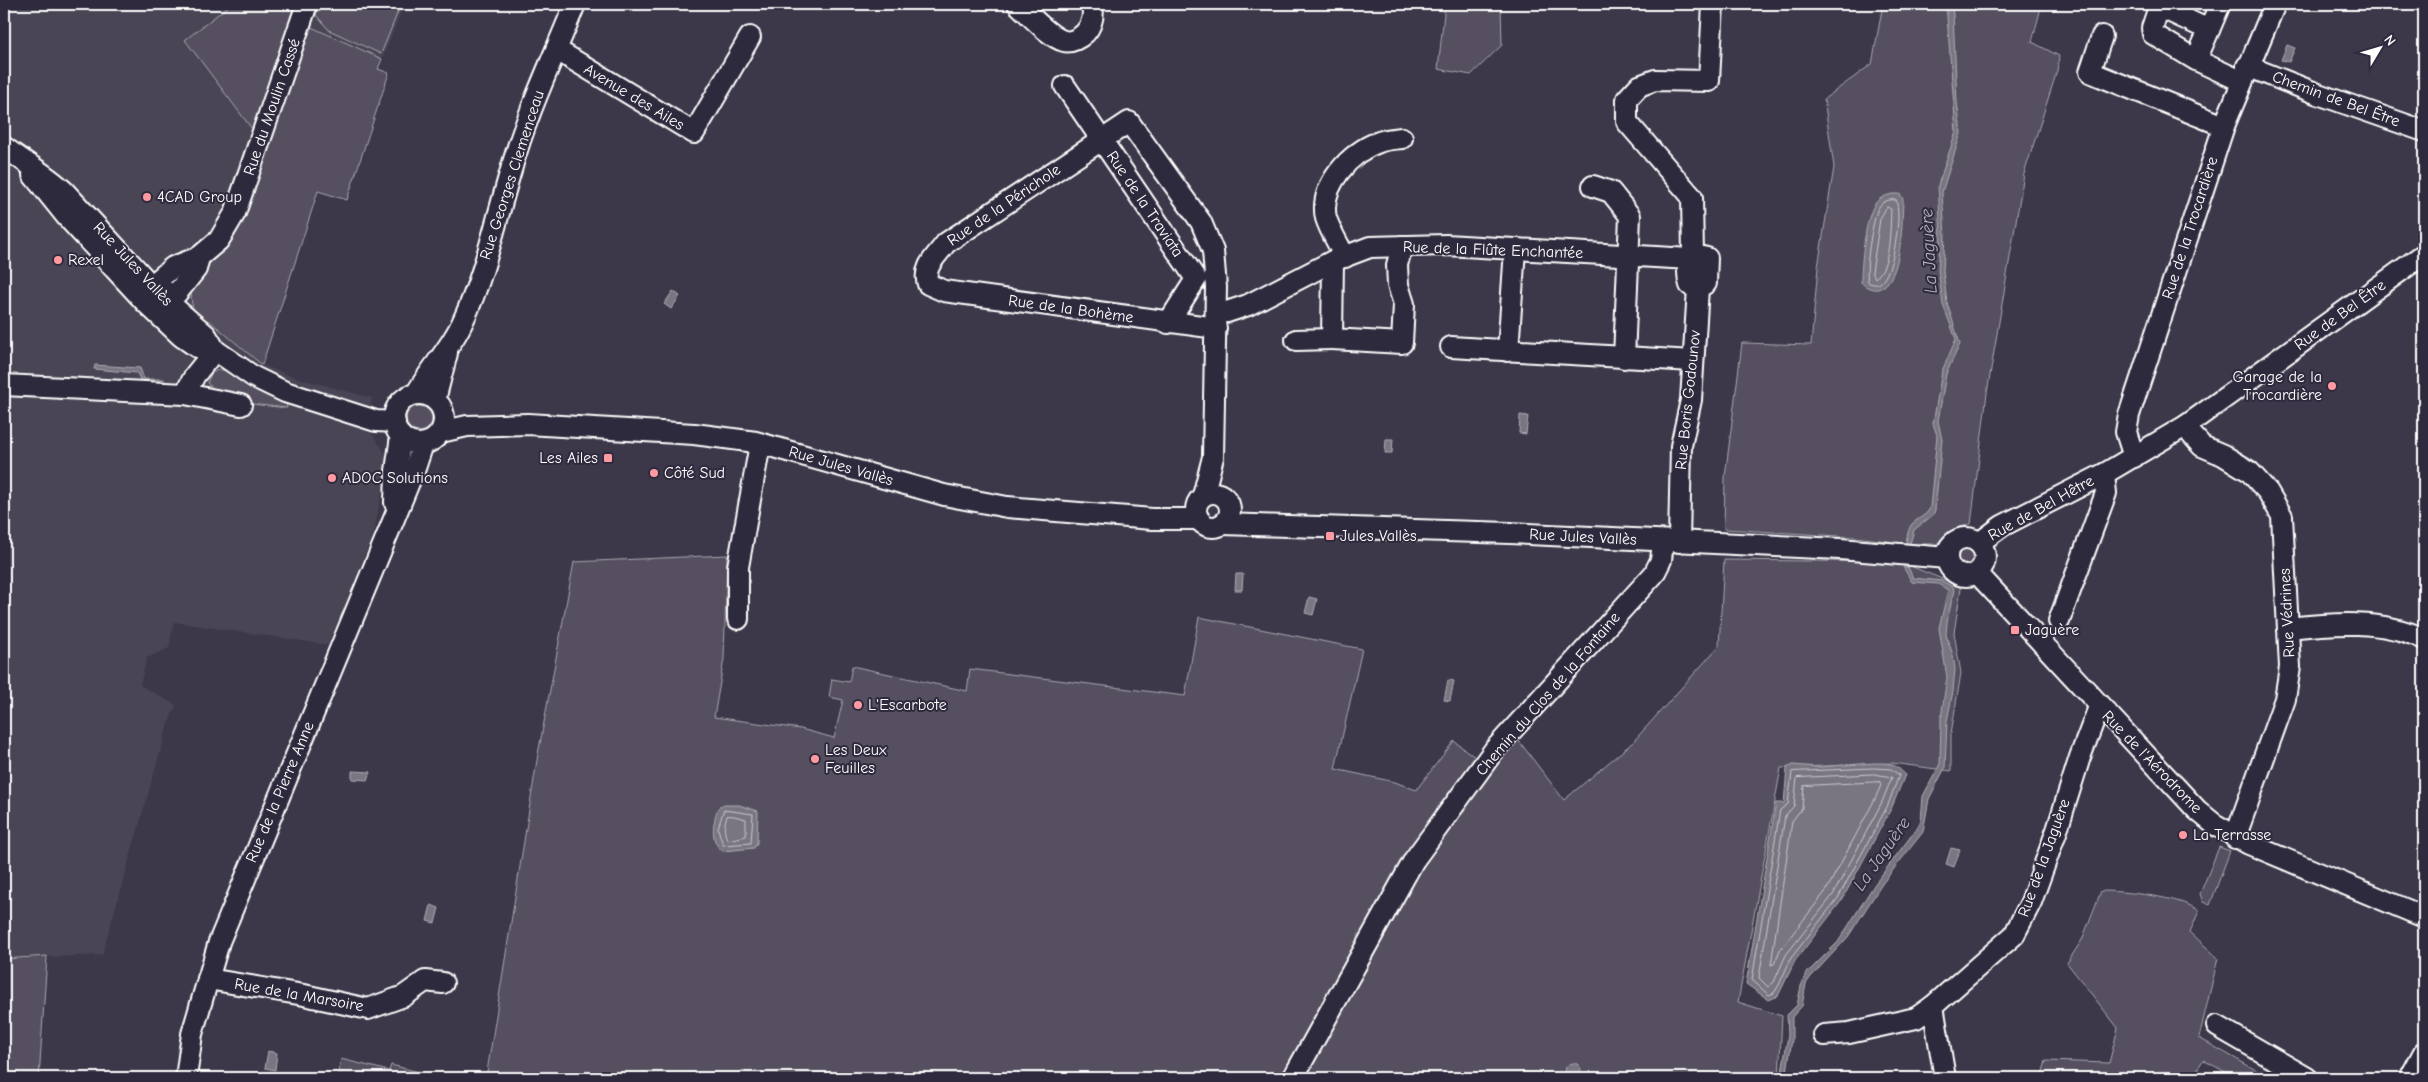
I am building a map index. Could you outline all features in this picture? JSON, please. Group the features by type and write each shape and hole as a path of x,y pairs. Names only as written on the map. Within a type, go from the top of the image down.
{"street":[{"name":"Rue du Moulin Cassé","path":"154,293 177,293 196,269 199,257 218,240 235,213 307,4"},
{"name":"Rue Georges Clemenceau","path":"431,401 449,347 463,321 489,249 511,169 531,109 575,4"},
{"path":"1018,4 1041,26 1063,41 1074,41 1092,23 1092,4"},
{"path":"1691,257 1692,197 1627,122 1627,99 1640,86 1655,80 1709,81 1712,4"},
{"path":"2196,60 2220,4"},
{"name":"Rue de la Trocardière","path":"2134,457 2126,432 2127,420 2224,126 2244,73 2275,4"},
{"name":"Chemin de Bel Être","path":"2209,30 2164,9 2158,10 2152,28 2153,34 2196,60 2318,94 2424,130"},
{"path":"2102,36 2090,72 2224,126"},
{"name":"Avenue des Ailes","path":"557,50 694,133 750,37"},
{"name":"Rue de la Traviata","path":"1065,86 1196,280 1168,323"},
{"name":"Rue de la Périchole","path":"928,284 926,276 928,266 946,243 1128,122 1201,222 1213,251 1216,320"},
{"path":"1332,339 1339,259 1326,218 1328,194 1338,173 1354,155 1379,142 1402,138"},
{"name":"Rue Jules Vallès","path":"4,148 25,164 66,216 154,293 189,341 197,346 215,350 254,377 285,392 376,421 398,422"},
{"path":"1593,186 1612,192 1630,216 1624,358"},
{"name":"Rue de la Flûte Enchantée","path":"1216,320 1227,312 1248,305 1339,259 1370,247 1446,245 1629,257 1691,257"},
{"path":"1296,340 1332,339 1402,343 1404,304 1398,286 1397,265 1402,246"},
{"path":"1508,351 1515,249"},
{"name":"Rue de Bel Être","path":"2104,474 2187,425 2424,254"},
{"name":"Rue Boris Godounov","path":"1671,542 1681,446 1690,400 1693,361 1698,288 1690,284 1688,278 1691,257"},
{"name":"Rue de la Bohème","path":"928,284 944,291 1168,323 1216,320"},
{"path":"1212,457 1230,510 1228,518 1222,524 1209,526 1200,506 1212,457 1216,320"},
{"path":"1451,347 1559,355 1693,361"},
{"path":"185,394 195,375 215,350"},
{"path":"4,385 185,394 241,405"},
{"path":"403,400 431,401 444,416 441,432 436,438 423,444 408,441 398,422 403,400"},
{"name":"Rue Jules Vallès","path":"431,401 528,424"},
{"name":"Rue de la Pierre Anne","path":"395,512 398,422"},
{"name":"Rue Jules Vallès","path":"441,432 467,426 528,424 694,434 760,444 944,495 1007,507 1152,519 1200,506"},
{"name":"Rue Védrines","path":"2187,425 2192,435 2202,446 2223,455 2249,471 2268,492 2282,516 2290,666 2285,699 2236,838"},
{"name":"Rue de la Pierre Anne","path":"186,1078 192,1034 219,942 395,512 415,468 423,444"},
{"path":"738,619 738,567 760,444"},
{"path":"2059,621 2106,493 2104,474"},
{"name":"Rue de Bel Hêtre","path":"1979,543 2002,526 2104,474"},
{"path":"1200,506 1213,493 1265,525"},
{"name":"Rue Jules Vallès","path":"1222,524 1449,530 1901,553 1937,559 1947,558"},
{"path":"1961,538 1968,538 1979,543 1986,558 1981,569 1977,573 1966,576 1955,573 1947,558 1951,546 1961,538"},
{"name":"Chemin du Clos de la Fontaine","path":"1293,1078 1414,860 1495,749 1654,574 1671,542"},
{"name":"Rue de l'Aérodrome","path":"1977,573 2099,707 2201,814 2236,838 2424,917"},
{"path":"2288,628 2378,624 2412,633 2424,640"},
{"name":"Rue de la Jaguère","path":"1824,1035 1849,1033 1916,1018 1933,1006 2014,935 2031,902 2099,707"},
{"name":"Rue de la Marsoire","path":"208,979 304,995 368,1009 404,996 425,981 443,983"},
{"path":"1933,1006 1945,1078"},
{"path":"2217,1026 2307,1078"},
{"path":"2410,1078 2424,1052"}],"shaded area":[{"path":"4,4 404,4 382,59 310,26 246,213 233,235 196,315 211,322 262,365 298,378 372,398 368,428 389,458 374,532 328,645 174,622 169,648 147,658 140,685 176,705 167,728 102,955 4,959"},
{"path":"231,4 291,4 296,11 252,129 185,40"},
{"path":"319,4 401,4 381,54 329,30 316,15"},
{"path":"1445,4 1501,4 1502,45 1471,75 1438,69"},
{"path":"1883,4 2042,4 2032,42 2059,56 2057,71 2024,174 1987,393 1971,524 1957,528 1936,544 1910,544 1856,537 1724,529 1725,477 1742,343 1811,345 1818,267 1834,167 1824,99 1872,64"},
{"path":"309,26 382,59 378,69 389,73 347,200 318,191 262,365 211,322 196,315 191,298 192,289 194,280 233,235 246,213"},
{"path":"217,370 223,370 286,402 287,408 251,404 247,398 218,393 207,383 211,374"},
{"path":"419,406 428,410 432,419 428,428 419,432 410,428 406,419 410,410"},
{"path":"1962,549 1970,549 1975,554 1973,565 1962,567 1957,562 1957,554"},
{"path":"727,555 724,659 714,717 801,729 834,738 843,700 829,697 832,679 849,682 852,666 967,691 970,669 1185,696 1199,617 1362,649 1335,769 1395,782 1416,790 1454,741 1476,758 1506,724 1564,800 1632,743 1719,646 1724,560 1902,562 1961,588 1954,633 1961,673 1951,734 1951,771 1892,763 1781,768 1738,1002 1782,1016 1779,1078 486,1078 538,754 574,562"},
{"path":"2219,847 2230,851 2210,905 2203,902 2200,894"},
{"path":"2101,891 2123,892 2167,899 2191,906 2199,911 2190,932 2218,958 2199,1038 2270,1078 2237,1078 2203,1060 2192,1078 2041,1078 2046,1061 2109,1063 2118,1028 2067,963 2082,940"},
{"path":"47,956 39,1078 4,1078 4,959"},
{"path":"341,1059 389,1071 391,1065 443,1078 338,1078"}],"water":[{"path":"1946,4 1951,4 1953,14 1957,102 1961,133 1942,192 1945,235 1943,271 1947,303 1960,344 1946,374 1938,421 1942,440 1935,510 1933,515 1914,530 1910,544 1906,543 1911,526 1930,508 1937,435 1933,424 1942,371 1956,339 1943,305 1938,269 1941,236 1938,185 1956,132"},
{"path":"2287,45 2295,48 2289,62 2281,60"},
{"path":"1892,194 1900,194 1903,199 1900,249 1897,263 1886,284 1878,289 1873,289 1861,282 1866,230 1875,204 1878,200"},
{"path":"673,291 680,296 671,309 664,304"},
{"path":"95,365 140,368 144,379 164,379 164,384 141,382 137,373 94,369"},
{"path":"1520,415 1528,416 1526,434 1519,433"},
{"path":"1386,439 1393,439 1392,453 1385,453"},
{"path":"1903,567 1908,567 1913,578 1942,581 1953,587 1954,590 1946,635 1953,655 1955,669 1947,721 1945,768 1929,799 1923,832 1882,884 1848,937 1806,984 1802,1006 1792,1017 1792,1040 1786,1078 1781,1078 1788,1035 1787,1015 1797,1005 1801,986 1807,973 1838,942 1874,885 1917,828 1921,820 1923,796 1940,764 1941,718 1947,677 1939,628 1948,590 1938,584 1912,582"},
{"path":"1236,574 1243,574 1242,590 1235,590"},
{"path":"1309,597 1317,599 1313,615 1305,613"},
{"path":"1448,680 1454,681 1450,701 1444,700"},
{"path":"1874,763 1891,764 1905,775 1892,807 1842,900 1795,961 1778,996 1769,1000 1746,984 1776,803 1784,803 1787,768 1793,765 1818,767"},
{"path":"352,771 371,772 368,780 352,779"},
{"path":"723,805 739,805 758,811 757,843 754,848 723,851 719,847 713,831 718,808"},
{"path":"1951,848 1960,850 1954,867 1946,864"},
{"path":"431,905 439,908 435,923 427,921"},
{"path":"268,1051 277,1053 275,1070 265,1068"},
{"path":"1573,1063 1581,1071 1573,1079 1565,1071"}],"place":[{"name":"4CAD Group","path":"147,197"},
{"name":"Rexel","path":"58,260"},
{"name":"Garage de la Trocardière","path":"2332,386"},
{"name":"Les Ailes","path":"608,458"},
{"name":"Côté Sud","path":"654,473"},
{"name":"ADOC Solutions","path":"332,478"},
{"name":"Jules Vallès","path":"1330,536"},
{"name":"Jaguère","path":"2015,630"},
{"name":"L'Escarbote","path":"858,705"},
{"name":"Les Deux Feuilles","path":"815,759"},
{"name":"La Terrasse","path":"2183,835"}],"water label":[{"name":"La Jaguère","path":"1929,251"},
{"name":"La Jaguère","path":"1882,854"}]}
